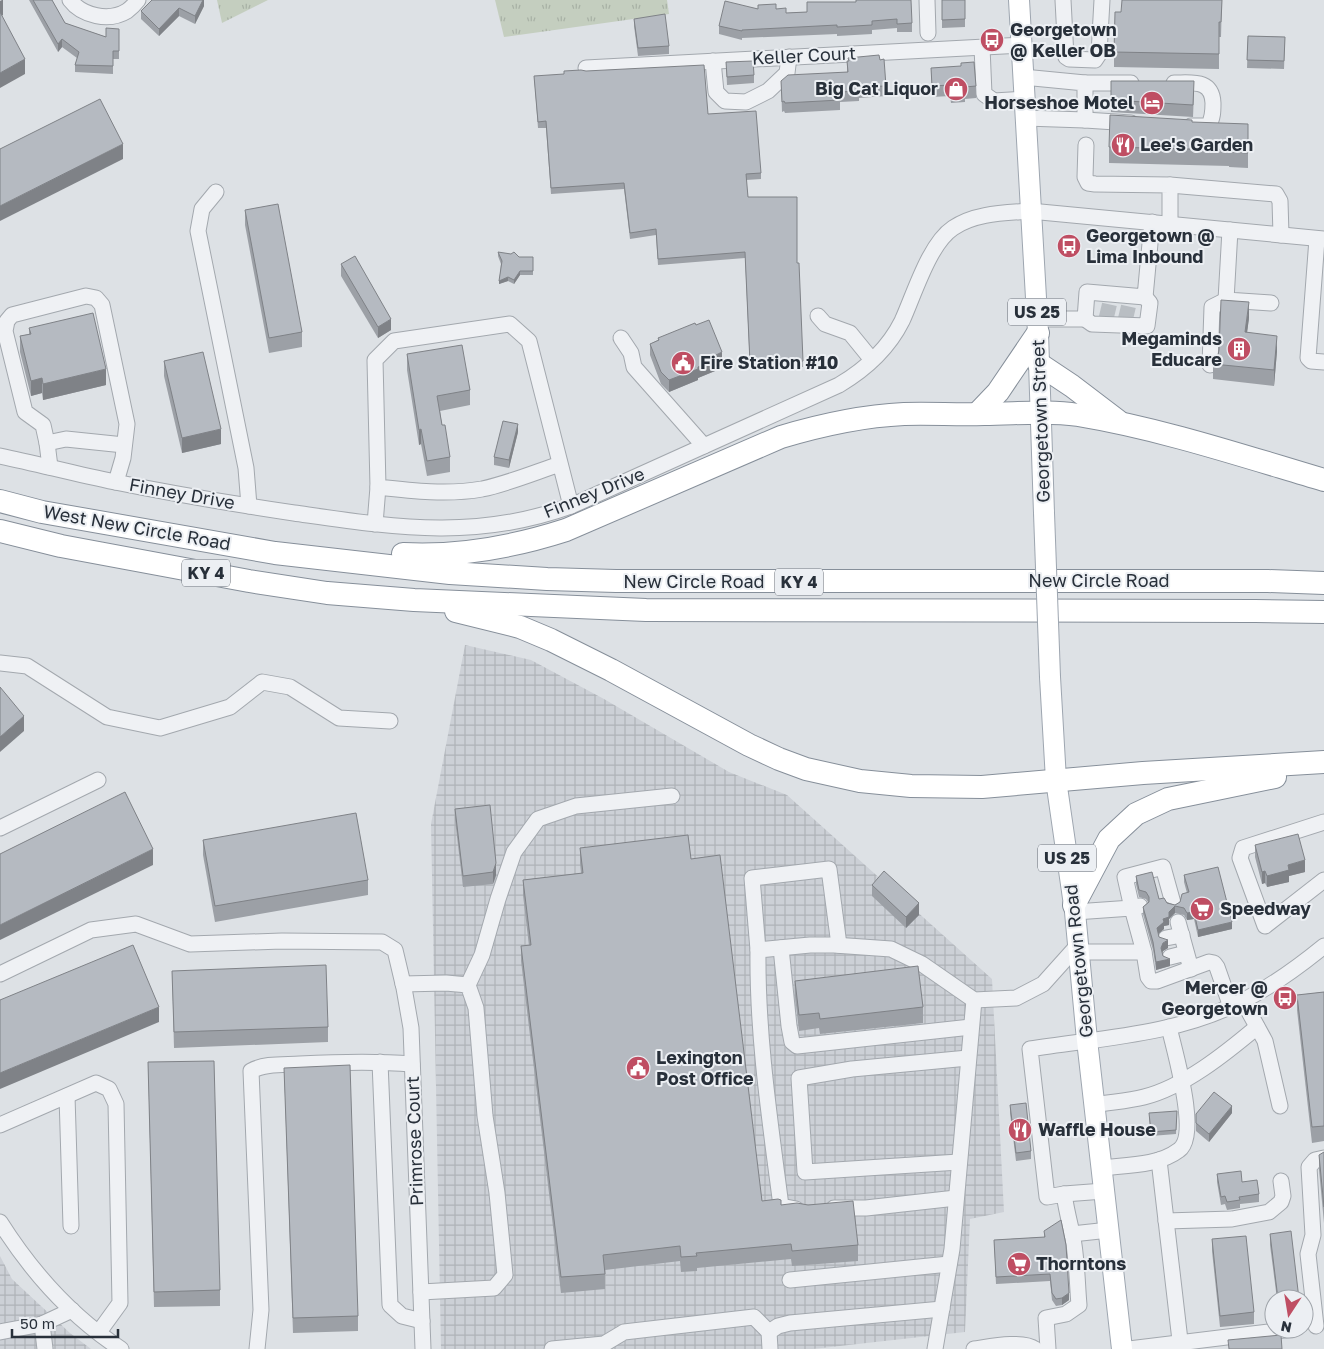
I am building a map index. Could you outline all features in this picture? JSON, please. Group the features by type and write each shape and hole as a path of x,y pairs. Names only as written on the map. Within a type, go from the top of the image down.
{"highway":[{"path":"977,414 998,392 1038,326"},
{"path":"1040,364 1121,423"},
{"path":"276,553 433,556 506,546 566,530 750,449 782,437 814,427 855,419 903,414 1040,413 1076,415 1121,423 1324,480"},
{"name":"West New Circle Road","path":"0,501 42,512 276,553"},
{"name":"West New Circle Road","path":"0,531 61,546 249,581 327,592 414,600"},
{"name":"New Circle Road","path":"276,553 450,573 586,580 752,582 1268,581 1324,583"},
{"path":"414,600 520,628 551,640 612,670 749,745 779,759 806,769 860,781 911,786 982,787 1143,773 1324,762"},
{"name":"New Circle Road","path":"414,600 646,610 1324,612"},
{"path":"1074,908 1109,838 1136,814 1168,799 1324,767"}],"main road":[{"name":"Georgetown Street","path":"1019,0 1040,364 1044,513"},
{"name":"Georgetown Road","path":"1044,513 1056,780 1074,908 1122,1349"}],"street":[{"path":"70,0 74,6 87,14 101,16 116,16 128,10 138,0"},
{"path":"927,0 928,33"},
{"path":"1063,0 1066,57 1069,59 1095,60 1099,54 1102,0"},
{"name":"Keller Court","path":"586,68 1021,45"},
{"path":"982,47 984,94 994,101 1085,120 1143,124"},
{"path":"713,61 716,92 725,101 746,102 768,91 787,73 789,57"},
{"path":"1023,77 1086,83 1196,83 1206,86 1213,96 1213,111 1208,126 1173,125"},
{"path":"1085,120 1086,83"},
{"path":"1086,145 1085,177 1088,183 1170,185 1276,194 1280,201 1281,235"},
{"path":"1170,185 1170,224"},
{"path":"216,192 202,210 198,231 246,468 249,506"},
{"name":"Finney Drive","path":"0,456 116,482 249,506 375,524 450,529 489,526 541,516 572,506 839,385 858,374 890,340 901,321 933,252 943,237 952,228 966,221 985,216 1030,211 1320,239"},
{"path":"1134,299 1152,222"},
{"path":"1226,300 1230,230"},
{"path":"1320,239 1308,358 1311,361 1324,362"},
{"path":"1038,326 1085,319 1092,324 1106,322 1147,326 1150,303 1134,299 1110,298 1087,292 1085,319"},
{"path":"50,467 43,425 25,412 4,331 7,320 12,315 86,296 96,298 102,305 127,424 123,458 116,482"},
{"path":"1210,365 1212,307 1226,300 1271,303"},
{"path":"818,316 825,324 850,333 872,360"},
{"path":"375,524 378,487 375,360 394,341 510,324 529,341 572,506"},
{"path":"621,338 631,352 634,367 704,446"},
{"path":"47,443 66,439 124,445"},
{"path":"378,487 417,492 450,492 483,488 560,464"},
{"path":"0,663 27,666 107,717 160,728 230,707 262,682 290,687 339,718 390,721"},
{"path":"0,828 98,780"},
{"path":"421,1292 494,1288 505,1275 497,1193 485,1116 476,1008 468,985 482,955 514,852 538,819 576,806 672,796"},
{"path":"1324,822 1243,848 1240,858 1265,926 1324,880"},
{"path":"1165,897 1163,867 1125,877 1136,908 1146,952 1148,977 1151,981 1157,981 1209,962 1214,962 1237,1004 1257,1027 1264,1041 1280,1106"},
{"path":"839,945 829,869 752,878 765,1082 781,1206 812,1210 844,1207 866,1208 956,1198"},
{"path":"1074,908 1136,908"},
{"name":"Primrose Court","path":"0,974 91,930 136,924 190,944 282,941 382,942 395,950 404,984 411,1028 423,1349"},
{"path":"1166,938 1180,929 1192,969"},
{"path":"758,950 810,945 891,949 922,964 974,1000 1016,998 1043,984 1078,949 1146,952"},
{"path":"1104,1191 1047,1197 1030,1049 1137,1034 1210,1015 1237,1004 1294,971 1324,946"},
{"path":"782,948 789,1026 792,1042 797,1046 972,1027"},
{"path":"1170,957 1186,953"},
{"path":"404,984 446,983 468,985"},
{"path":"935,1349 952,1250 974,1000"},
{"path":"1101,1168 1154,1162 1181,1149 1188,1136 1187,1112 1182,1081 1169,1027"},
{"path":"1094,1105 1145,1096 1182,1081 1230,1051 1257,1027"},
{"path":"959,1162 805,1172 799,1078 852,1069 968,1058"},
{"path":"380,1062 390,1305 402,1316 422,1321"},
{"path":"257,1349 261,1310 251,1071 259,1066 380,1062 412,1064"},
{"path":"0,1125 96,1083 109,1089 116,1104 120,1303 99,1332"},
{"path":"67,1096 71,1226"},
{"path":"1315,1326 1308,1254 1313,1235 1309,1167 1315,1160 1324,1158"},
{"path":"1159,1160 1180,1346"},
{"path":"1166,1221 1232,1219 1269,1212 1281,1202 1281,1181"},
{"path":"1048,1349 1046,1318 1066,1314 1079,1305 1072,1234 1067,1220 1064,1194"},
{"path":"0,1222 30,1264 72,1310 121,1349"},
{"path":"1072,1234 1108,1230"},
{"path":"790,1280 949,1264"},
{"path":"769,1332 778,1326 790,1323 942,1309"},
{"path":"0,1332 42,1324 72,1310"},
{"path":"552,1349 604,1346 624,1332 754,1317 769,1332 770,1349"},
{"path":"42,1324 45,1349"},
{"path":"1128,1349 1180,1346 1264,1333"},
{"path":"974,1349 1016,1345 1032,1347 1034,1349"}],"shaded area":[{"path":"465,645 531,660 604,699 729,772 787,795 992,979 1004,1212 970,1219 965,1332 813,1349 441,1349 431,824"},
{"path":"0,1256 12,1279 70,1333 91,1349 0,1349"}],"green space":[{"path":"217,0 268,0 222,23"},
{"path":"495,0 667,0 669,14 504,37"}],"building":[{"path":"33,0 52,0 65,23 106,37 106,28 119,29 119,51 113,51 113,66 75,65 79,52 62,39 58,44"},
{"path":"152,0 203,0 195,16 179,8 159,29 141,11"},
{"path":"856,0 911,0 912,23 897,24 897,19 872,21 872,25 837,27 837,25 742,31 719,26 725,1 758,9 758,5 776,4 776,9 786,8 786,13 807,12 807,2 856,2"},
{"path":"942,0 965,0 965,19 942,20"},
{"path":"1122,0 1222,0 1221,22 1219,22 1219,54 1114,52 1115,12 1121,12"},
{"path":"0,12 25,59 0,73"},
{"path":"665,14 669,46 638,48 634,19"},
{"path":"1248,36 1285,37 1284,61 1247,60"},
{"path":"879,55 880,60 884,59 886,86 858,87 859,91 840,92 840,100 782,102 781,81 788,75 848,72 848,58"},
{"path":"753,61 754,75 727,77 726,62"},
{"path":"974,62 976,86 965,87 965,90 951,91 950,85 932,86 931,68 961,66 961,63"},
{"path":"704,65 708,114 756,111 761,173 746,174 748,197 797,197 797,263 799,263 803,361 750,363 745,252 658,259 656,229 630,233 624,183 551,188 546,121 538,122 534,76 564,74 564,71"},
{"path":"1111,81 1194,81 1193,105 1111,100"},
{"path":"100,99 123,144 0,206 0,149"},
{"path":"1110,115 1192,120 1192,122 1248,124 1248,153 1229,152 1229,150 1109,147"},
{"path":"278,204 302,332 269,338 245,210"},
{"path":"498,252 511,254 514,252 519,257 533,257 533,271 520,271 514,280 508,277 499,281 502,261"},
{"path":"355,256 391,319 378,327 341,264"},
{"name":"Megaminds Educare","path":"1221,300 1249,302 1245,332 1277,336 1274,370 1213,364 1219,350"},
{"path":"93,313 106,369 43,384 42,378 31,381 20,336 31,334 29,328"},
{"path":"709,320 722,352 714,356 715,360 698,367 698,369 669,380 661,372 650,344 659,340 658,338 695,323 696,325"},
{"path":"462,345 470,390 437,396 442,425 445,425 450,457 427,461 421,429 419,430 407,354"},
{"path":"203,352 221,429 182,438 164,361"},
{"path":"503,421 518,424 509,460 494,457"},
{"path":"0,687 24,716 0,737"},
{"path":"125,792 153,849 0,925 0,854"},
{"path":"490,805 496,863 493,872 463,876 455,809"},
{"path":"356,813 368,880 215,906 203,840"},
{"path":"1298,834 1305,860 1288,865 1289,870 1267,876 1265,871 1262,872 1255,845"},
{"path":"688,835 691,859 720,855 762,1201 778,1199 781,1200 781,1205 797,1203 808,1205 853,1201 858,1245 792,1251 791,1244 696,1253 697,1256 681,1257 680,1246 603,1255 605,1274 561,1277 521,946 531,945 523,880 583,873 580,848"},
{"path":"1218,867 1232,922 1198,930 1194,912 1187,913 1184,908 1175,906 1169,912 1169,917 1163,919 1164,922 1157,928 1159,937 1168,940 1163,943 1161,948 1163,956 1170,959 1156,962 1153,942 1143,907 1149,902 1149,897 1146,892 1139,890 1136,876 1152,872 1159,899 1164,898 1167,903 1175,905 1180,902 1182,894 1189,892 1184,875"},
{"path":"884,871 919,903 906,917 872,885"},
{"path":"133,945 159,1007 0,1073 0,1000"},
{"path":"326,965 328,1027 174,1032 172,971"},
{"path":"918,966 923,1007 820,1019 819,1013 799,1015 795,981"},
{"path":"1324,992 1324,1126 1312,1127 1297,995"},
{"path":"214,1061 220,1290 154,1292 148,1062"},
{"path":"350,1065 358,1316 293,1318 284,1068"},
{"path":"1214,1092 1232,1106 1209,1134 1196,1123 1196,1114"},
{"name":"Waffle House","path":"1026,1103 1031,1151 1016,1153 1010,1105"},
{"path":"1177,1111 1176,1130 1151,1132 1149,1113"},
{"path":"1324,1152 1324,1207 1319,1155"},
{"path":"1241,1171 1242,1182 1257,1180 1259,1194 1239,1197 1240,1200 1227,1202 1225,1196 1221,1197 1217,1174"},
{"path":"1061,1220 1066,1245 1069,1293 1062,1298 1056,1299 1052,1293 1050,1274 996,1277 994,1240 1045,1237 1044,1231"},
{"path":"1291,1231 1298,1289 1277,1289 1270,1234"},
{"path":"1246,1236 1254,1312 1220,1316 1212,1239"},
{"path":"1264,1337 1264,1339 1281,1339 1282,1349 1229,1349 1228,1340"}],"tunnel":[{"path":"1106,319 1110,302"},
{"path":"1125,321 1129,304"}],"place":[{"name":"Georgetown @ Keller OB","path":"992,40"},
{"name":"Big Cat Liquor","path":"956,89"},
{"name":"Horseshoe Motel","path":"1152,103"},
{"name":"Lee's Garden","path":"1123,145"},
{"name":"Georgetown @ Lima Inbound","path":"1069,246"},
{"name":"Megaminds Educare","path":"1239,349"},
{"name":"Fire Station #10","path":"683,363"},
{"name":"Speedway","path":"1202,909"},
{"name":"Mercer @ Georgetown","path":"1285,998"},
{"name":"Lexington Post Office","path":"638,1068"},
{"name":"Waffle House","path":"1020,1130"},
{"name":"Thorntons","path":"1019,1264"}]}
